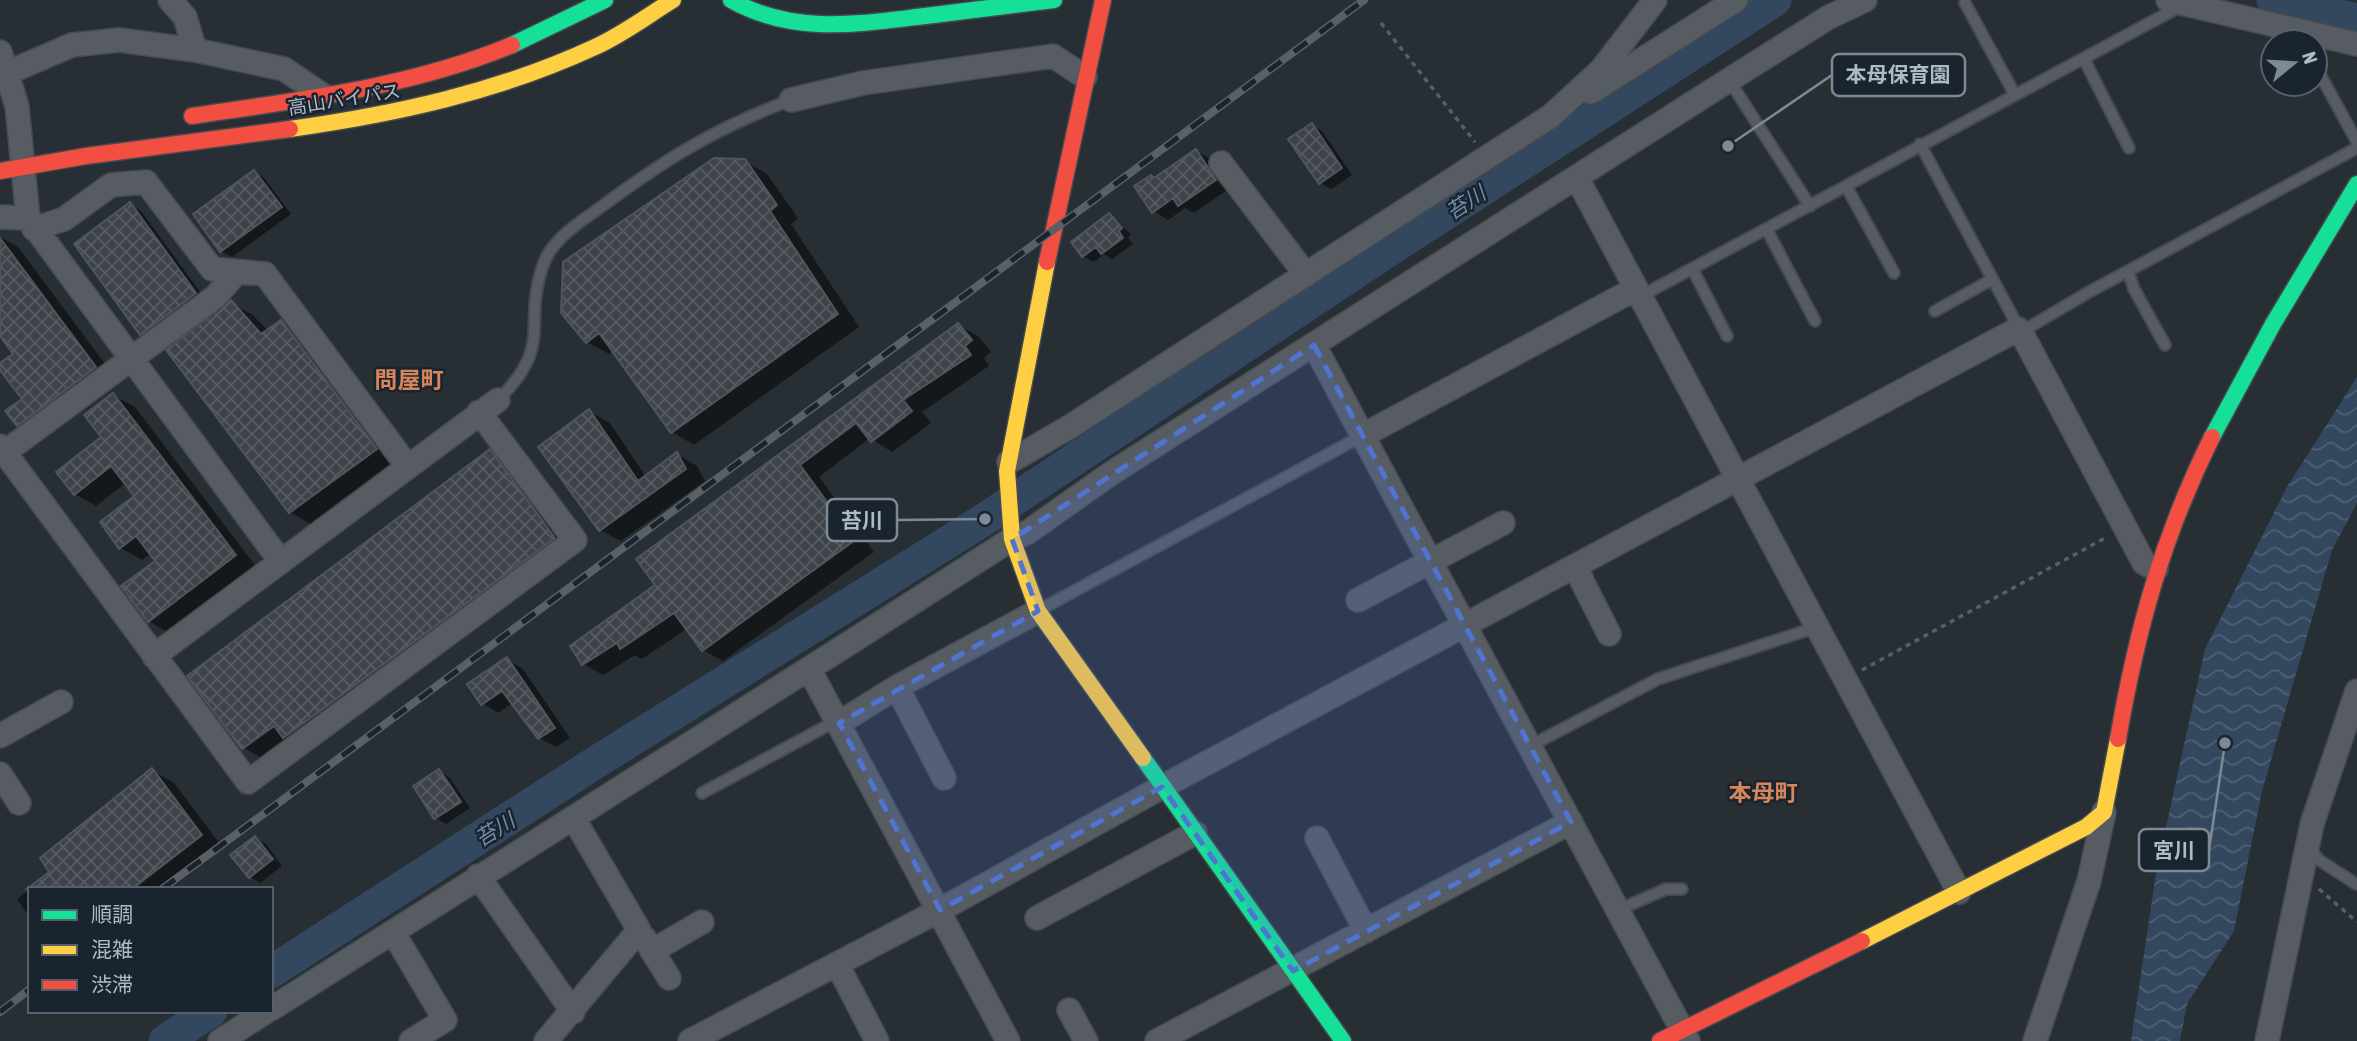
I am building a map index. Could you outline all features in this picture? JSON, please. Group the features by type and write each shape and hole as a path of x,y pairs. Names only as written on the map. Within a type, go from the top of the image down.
{"main road":[{"name":"高山バイパス","path":"177,118 324,96 413,76 502,48 555,26 605,0"},
{"name":"高山バイパス","path":"0,171 22,149 329,124 450,101 510,83 565,60 617,35 673,0"},
{"path":"731,0 767,18 813,26 842,26 1054,0"},
{"path":"1103,0 1104,9 1085,77 1008,466 1012,536 1038,611 1343,1041"},
{"path":"1660,1041 1685,1036 2067,838 2104,812 2144,615 2156,569 2208,443 2357,184"}],"street":[{"path":"170,0 185,16 195,50"},
{"path":"1551,116 1602,69 1655,0"},
{"path":"1008,466 1551,116 1737,0"},
{"path":"273,1007 478,876 574,819 1012,536 1028,532 1110,474 1728,79 1829,17 1865,0"},
{"path":"2177,2 2270,28"},
{"path":"281,562 31,224 17,106 3,66 72,45 103,40 195,50 284,69 324,96"},
{"path":"2329,40 2357,44"},
{"path":"790,100 863,83 1053,56 1085,77"},
{"path":"1221,163 1306,275"},
{"path":"1577,177 1959,892"},
{"path":"0,217 31,224 64,219 111,185 146,182 212,269 265,274 408,467"},
{"path":"154,656 489,406 575,540 248,782 154,656 2,449 215,297 237,272"},
{"path":"1363,436 1638,293"},
{"path":"690,1041 940,910 1464,625 2020,331 2144,564 2156,569"},
{"path":"1314,345 1685,1036"},
{"path":"1358,600 1503,523"},
{"path":"1577,565 1582,581 1609,634"},
{"path":"838,721 1038,611"},
{"path":"809,669 1008,1041"},
{"path":"897,687 944,778"},
{"path":"2267,1041 2305,856 2357,691"},
{"path":"0,736 61,702"},
{"path":"2035,1041 2089,881 2104,812"},
{"path":"574,819 669,978"},
{"path":"1157,1041 1571,822"},
{"path":"1037,918 1195,833"},
{"path":"1317,838 1366,931"},
{"path":"478,876 573,1012"},
{"path":"652,951 702,922"},
{"path":"547,1041 639,930"},
{"path":"393,932 445,1020 411,1041"},
{"path":"837,964 877,1041"},
{"path":"1069,1010 1086,1041"},
{"path":"220,1041 264,1013"}],"lane":[{"path":"1638,293 1693,270 2014,93 2084,59 2177,2"},
{"path":"1965,3 2014,93"},
{"path":"2084,59 2129,148"},
{"path":"1728,79 1810,206"},
{"path":"2329,91 2357,142"},
{"path":"489,406 513,385 532,355 542,268 550,250 558,241 670,156 736,121 790,100"},
{"path":"1920,144 2020,331 2357,148"},
{"path":"1846,186 1894,273"},
{"path":"1767,230 1815,321"},
{"path":"1693,270 1727,336"},
{"path":"2128,271 2134,289 2165,345"},
{"path":"1935,311 1992,280"},
{"path":"1038,611 1363,436"},
{"path":"1528,747 1658,679 1817,627"},
{"path":"702,793 838,721"},
{"path":"2305,856 2319,860 2357,885"},
{"path":"1618,910 1666,889 1682,889"}],"path":[{"path":"1381,23 1487,157"},
{"path":"1844,677 2124,527"},
{"path":"2305,856 2323,894 2357,922"}],"highlighted area":[{"path":"1314,345 1571,822 1293,971 1162,787 940,910 839,723 1038,611 1012,539"}],"water":[{"path":"2357,377 2357,503 2332,550 2262,791 2234,931 2187,1004 2180,1041 2131,1041 2156,873 2205,649 2287,487"}],"building":[{"path":"1312,123 1342,168 1319,184 1288,139"},
{"path":"1196,149 1216,180 1178,206 1173,198 1152,213 1134,186 1151,175 1154,178"},
{"path":"714,158 745,159 777,205 770,211 838,314 671,433 599,333 586,343 561,313 563,262"},
{"path":"254,170 282,207 220,252 193,214"},
{"path":"130,202 196,293 140,335 74,244"},
{"path":"1109,213 1122,228 1119,231 1123,238 1101,254 1096,247 1082,257 1071,242"},
{"path":"0,238 96,367 17,426 5,411 22,399 0,370 0,363 13,354 0,336"},
{"path":"231,300 261,334 281,320 377,449 289,513 166,350"},
{"path":"958,323 972,340 965,346 971,355 903,400 912,411 871,442 856,423 800,465 855,540 702,651 674,613 620,649 617,643 582,665 570,646 655,585 636,559"},
{"path":"113,393 236,555 148,622 121,586 155,561 136,536 119,549 100,522 134,496 111,466 74,495 56,472 101,437 84,415"},
{"path":"589,409 638,481 677,452 686,469 599,531 538,447"},
{"path":"490,449 555,538 283,738 274,726 242,749 187,676"},
{"path":"507,657 555,728 538,739 502,691 481,705 467,684"},
{"path":"152,768 202,835 135,887 30,887 49,872 40,858"},
{"path":"439,769 461,802 434,819 413,786"},
{"path":"255,836 273,859 249,878 230,855"}],"waterway":[{"name":"苔川","path":"273,971 601,759 985,519 1389,250 1775,0"},
{"name":"苔川","path":"2273,0 2357,20"},
{"name":"苔川","path":"165,1041 208,1013"}],"railway":[{"path":"165,887 1364,0"},
{"path":"0,1012 28,991"}],"traffic: fast":[{"path":"512,45 605,0"},
{"path":"731,0 778,18 826,24 875,22 1054,0"},
{"path":"2212,437 2273,324 2357,184"},
{"path":"1143,758 1343,1041"}],"traffic: slow":[{"path":"290,129 408,108 521,77 605,42 673,0"},
{"path":"1047,262 1007,471 1012,539 1038,611 1143,758"},
{"path":"1862,941 2086,827 2104,812 2118,739"}],"traffic: jam":[{"path":"1047,262 1103,0"},
{"path":"192,116 314,98 395,82 434,72 512,45"},
{"path":"0,171 86,156 290,129"},
{"path":"2118,739 2153,585 2179,511 2212,437"},
{"path":"1660,1041 1862,941"}],"place":[{"name":"本母保育園","path":"1728,146"},
{"name":"苔川","path":"985,519"},
{"name":"宮川","path":"2225,743"}],"district":[{"name":"問屋町","path":"409,380"},
{"name":"本母町","path":"1763,793"}]}
